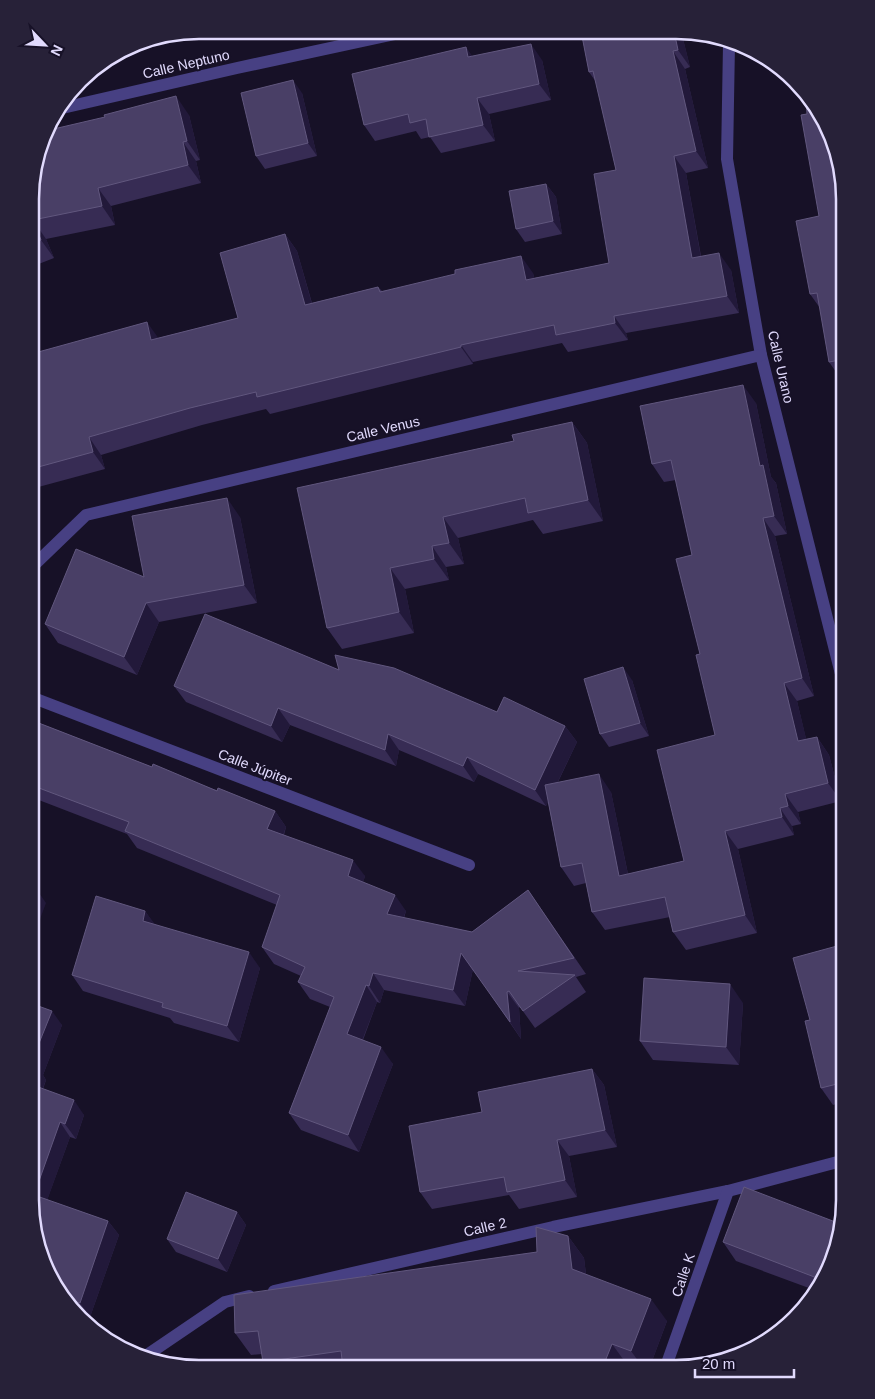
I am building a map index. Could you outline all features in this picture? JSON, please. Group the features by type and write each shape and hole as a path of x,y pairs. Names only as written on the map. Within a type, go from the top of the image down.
{"street":[{"name":"Calle Neptuno","path":"67,108 371,39"},
{"name":"Calle Urano","path":"729,48 727,159 761,355 836,654"},
{"name":"Calle Venus","path":"39,560 86,515 761,355"},
{"name":"Calle Júpiter","path":"39,700 469,865"},
{"name":"Calle 2","path":"150,1353 225,1302 543,1229 728,1191 836,1162"},
{"name":"Calle K","path":"669,1360 728,1191"}],"building":[{"path":"583,39 676,39 678,50 673,51 696,151 674,156 692,258 719,253 727,296 614,316 615,323 556,335 554,325 461,345 461,347 257,397 256,392 190,408 89,437 93,452 39,467 39,352 147,322 151,340 238,318 220,253 285,234 305,305 378,287 380,292 455,274 455,270 521,256 526,280 609,263 594,174 616,170 593,71 589,72"},
{"path":"531,44 539,84 477,98 483,125 429,137 426,119 410,123 408,114 364,125 352,74 466,47 468,57"},
{"path":"293,80 308,143 256,156 241,93"},
{"path":"176,96 187,141 183,142 188,165 98,188 102,206 39,219 40,177 44,157 55,129 105,117 104,115"},
{"path":"806,106 824,137 835,177 836,361 829,362 817,293 810,294 796,221 819,216 801,115 807,114"},
{"path":"546,184 553,221 516,229 509,191"},
{"path":"743,385 760,466 763,465 774,516 763,518 802,678 784,683 798,741 817,737 828,783 785,794 788,806 780,808 782,817 725,831 745,915 673,932 665,897 592,912 582,863 561,867 545,785 599,774 619,876 684,861 657,750 715,735 696,655 700,654 676,559 692,555 671,460 652,464 640,406"},
{"path":"572,422 588,500 528,513 525,498 443,517 449,543 432,546 434,559 390,568 399,612 327,628 297,488 514,441 512,435"},
{"path":"227,498 244,585 146,603 124,657 45,624 76,549 144,577 132,516"},
{"path":"205,614 339,670 335,655 394,668 497,712 504,697 565,726 535,790 467,757 463,766 388,734 385,750 278,708 271,726 174,686"},
{"path":"623,667 640,723 600,734 584,679"},
{"path":"39,723 152,767 153,764 217,791 218,788 275,811 267,829 353,860 348,876 395,895 387,914 472,932 528,890 574,958 518,971 575,975 523,1011 509,991 507,992 510,1022 461,953 453,990 373,973 369,986 366,985 347,1034 381,1047 348,1135 289,1113 334,997 298,982 305,967 262,947 280,895 125,831 129,822 39,788"},
{"path":"96,896 145,911 143,921 249,952 227,1026 162,1007 163,1003 72,975"},
{"path":"836,946 836,1084 821,1088 805,1021 810,1020 793,958"},
{"path":"644,978 730,984 726,1047 640,1041"},
{"path":"39,1006 52,1011 39,1043"},
{"path":"592,1069 605,1130 557,1140 565,1180 507,1192 504,1177 420,1192 409,1126 482,1112 478,1092"},
{"path":"39,1087 74,1100 65,1124 60,1122 39,1181"},
{"path":"744,1187 834,1222 830,1244 816,1278 723,1242"},
{"path":"186,1192 237,1212 218,1259 167,1239"},
{"path":"39,1197 108,1221 80,1303 74,1301 60,1280 47,1252 40,1222"},
{"path":"536,1227 568,1236 572,1269 651,1299 631,1351 612,1344 606,1360 342,1360 341,1351 277,1360 263,1360 258,1331 235,1333 234,1295 537,1252"}]}
